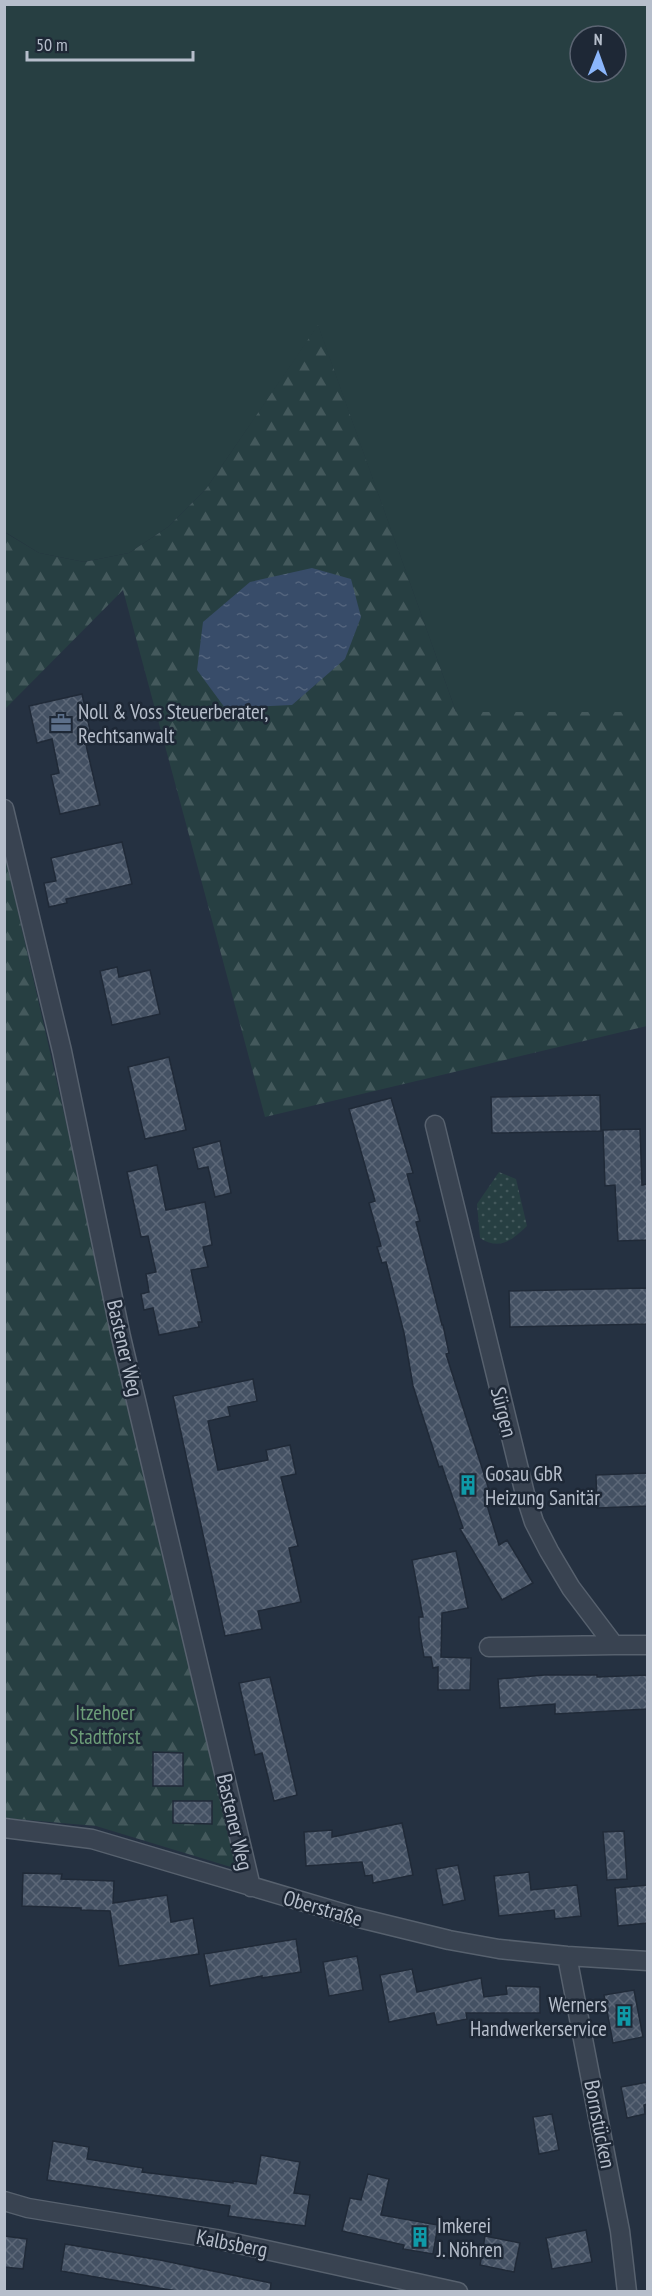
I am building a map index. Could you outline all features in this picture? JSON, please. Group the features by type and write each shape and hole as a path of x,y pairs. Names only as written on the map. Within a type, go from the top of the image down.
{"street":[{"name":"Bastener Weg","path":"4,809 62,1051 121,1337 251,1887"},
{"name":"Sürgen","path":"435,1125 525,1494 534,1522 571,1588 614,1645"},
{"path":"489,1647 648,1645"},
{"name":"Oberstraße","path":"4,1828 92,1839 408,1931 500,1949 648,1961"},
{"name":"Bornstücken","path":"567,1956 620,2231 627,2292"},
{"name":"Kalbsberg","path":"4,2201 28,2208 216,2239 458,2292"}],"green space":[{"path":"4,5 647,5 647,712 456,712 318,326 206,489 168,527 129,553 84,562 39,553 5,532"},
{"path":"318,325 456,712 647,712 647,1026 265,1117 123,590 5,709 4,532 39,553 84,562 129,553 168,527 206,489"},
{"name":"Itzehoer Stadtforst","path":"4,851 87,1214 244,1871 96,1826 5,1818"},
{"path":"499,1172 516,1179 527,1226 511,1239 494,1244 480,1238 477,1204"}],"water":[{"path":"312,568 351,579 361,617 345,659 292,705 225,708 197,670 203,622 250,582"}],"building":[{"path":"82,694 93,744 86,745 100,805 60,814 51,775 59,773 52,739 37,743 29,706"},
{"path":"122,842 132,884 66,899 67,903 49,907 44,883 56,881 51,858"},
{"path":"117,967 119,977 150,970 160,1014 112,1025 100,971"},
{"path":"169,1057 186,1130 145,1139 128,1067"},
{"path":"600,1095 601,1131 492,1133 491,1097"},
{"path":"391,1098 413,1173 407,1174 420,1221 416,1222 443,1325 449,1353 446,1354 490,1493 484,1495 499,1545 507,1540 533,1583 502,1600 460,1529 463,1528 442,1466 439,1467 413,1386 404,1333 386,1262 382,1263 377,1247 381,1246 369,1203 375,1201 349,1109"},
{"path":"640,1129 642,1185 648,1184 648,1240 618,1241 615,1185 605,1186 603,1130"},
{"path":"220,1141 231,1193 215,1197 208,1167 198,1169 193,1148"},
{"path":"157,1165 166,1210 205,1202 212,1245 203,1247 208,1267 191,1270 202,1322 198,1322 199,1327 159,1335 153,1308 144,1310 141,1294 149,1292 146,1274 156,1272 148,1236 141,1237 127,1172"},
{"path":"648,1288 648,1324 510,1327 509,1291"},
{"path":"253,1379 257,1401 228,1407 230,1416 208,1421 218,1470 268,1460 266,1450 290,1445 296,1474 281,1477 298,1546 289,1548 301,1602 258,1611 262,1629 225,1636 173,1396"},
{"path":"648,1473 648,1506 597,1508 596,1475"},
{"path":"456,1551 468,1608 442,1613 441,1657 471,1658 470,1690 438,1690 438,1667 433,1668 431,1657 424,1657 419,1627 419,1617 423,1617 412,1560"},
{"path":"544,1675 597,1675 597,1677 648,1675 648,1709 555,1714 555,1704 500,1708 498,1679"},
{"path":"270,1677 297,1795 274,1801 262,1753 255,1755 239,1683"},
{"path":"153,1752 183,1753 183,1786 153,1786"},
{"path":"173,1801 212,1801 212,1824 173,1823"},
{"path":"402,1823 413,1875 373,1883 372,1875 365,1876 362,1862 306,1866 304,1832 332,1830 332,1837"},
{"path":"624,1831 627,1879 607,1880 603,1832"},
{"path":"458,1865 465,1900 443,1905 436,1869"},
{"path":"529,1872 531,1890 577,1885 581,1916 555,1919 554,1910 499,1916 494,1876"},
{"path":"23,1873 62,1874 61,1879 114,1881 113,1903 167,1895 171,1922 193,1918 199,1954 119,1966 110,1911 22,1906"},
{"path":"648,1885 648,1923 618,1926 615,1888"},
{"path":"296,1939 301,1972 262,1978 262,1976 210,1986 204,1954"},
{"path":"357,1956 363,1990 329,1996 323,1962"},
{"path":"412,1969 417,1992 481,1978 484,1997 507,1994 506,1986 540,1987 540,2013 466,2013 467,2019 437,2025 434,2013 389,2022 380,1975"},
{"name":"Werners Handwerkerservice","path":"634,1990 643,2037 613,2043 604,1995"},
{"path":"648,2082 648,2104 644,2105 645,2114 627,2118 621,2087"},
{"path":"552,2114 559,2150 539,2154 533,2117"},
{"path":"53,2141 89,2147 87,2159 143,2168 142,2172 233,2183 233,2181 256,2184 261,2155 300,2162 294,2193 310,2195 305,2226 228,2216 230,2206 47,2180"},
{"path":"368,2174 389,2179 381,2215 438,2225 433,2254 403,2249 404,2245 342,2231 350,2198 361,2200"},
{"path":"586,2230 592,2262 552,2269 546,2238"},
{"path":"4,2236 27,2239 23,2269 4,2267"},
{"path":"485,2236 520,2243 514,2272 480,2265"},
{"path":"65,2244 160,2260 271,2283 270,2292 182,2292 61,2271"}],"place":[{"name":"Noll & Voss Steuerberater, Rechtsanwalt","path":"61,723"},
{"name":"Gosau GbR Heizung Sanitär","path":"468,1485"},
{"name":"Werners Handwerkerservice","path":"624,2016"},
{"name":"Imkerei J. Nöhren","path":"420,2237"}]}
